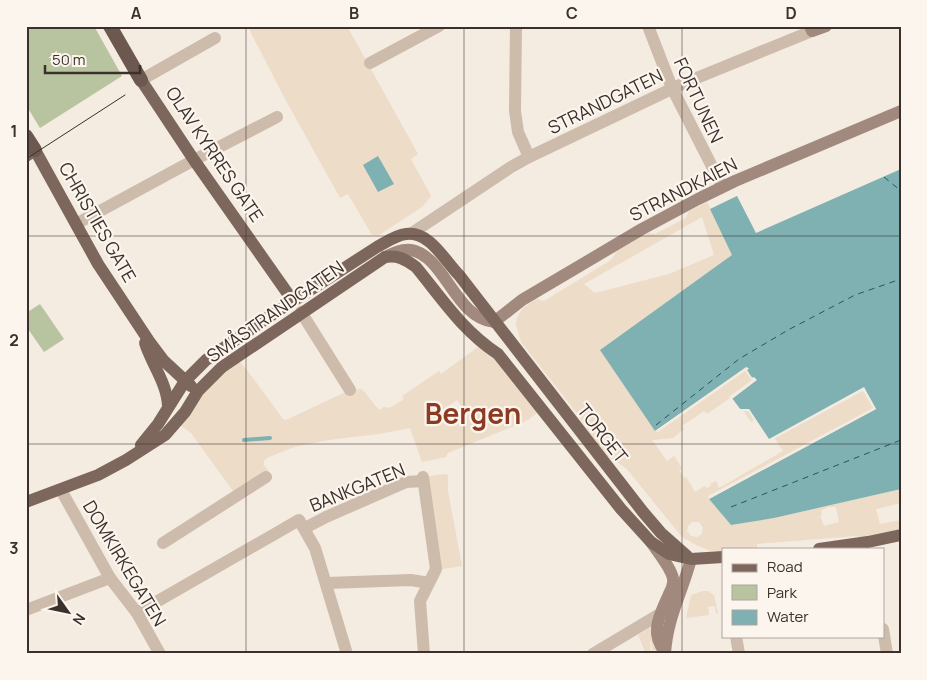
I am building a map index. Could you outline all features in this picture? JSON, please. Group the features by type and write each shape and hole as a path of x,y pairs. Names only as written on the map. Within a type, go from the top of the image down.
{"highway":[{"name":"OLAV KYRRES GATE","path":"110,26 141,80"},
{"name":"CHRISTIES GATE","path":"26,136 31,153"}],"main road":[{"name":"STRANDGATEN","path":"811,28 826,26"},
{"name":"OLAV KYRRES GATE","path":"141,80 191,161 293,301"},
{"name":"STRANDKAIEN","path":"494,322 522,300 606,250 722,186 901,111"},
{"name":"CHRISTIES GATE","path":"31,153 76,224 98,264 139,326 164,361 198,391"},
{"name":"SMÅSTRANDGATEN","path":"126,460 150,434 185,380 215,352 377,247 396,236 412,233"},
{"name":"TORGET","path":"412,233 424,238 435,247 459,275 643,512 661,533 691,559"},
{"path":"385,257 397,251 410,250 421,254 430,261 472,313 485,321 494,322"},
{"name":"SMÅSTRANDGATEN","path":"198,391 222,367 385,257"},
{"name":"TORGET","path":"385,257 400,257 416,267 461,324 482,344 498,354 621,510 650,542 670,554 691,559 722,556"},
{"name":"CHRISTIES GATE","path":"139,326 150,359 164,384 168,406"},
{"name":"SMÅSTRANDGATEN","path":"198,391 215,352"},
{"path":"26,502 98,475 126,460 164,435 184,412 198,391"},
{"path":"832,548 869,545 901,535"},
{"path":"650,542 670,571 673,579 672,589 657,625 658,644 665,653"},
{"path":"665,653 669,620 682,589 691,559"}],"street":[{"path":"370,63 439,26"},
{"path":"516,26 515,111 518,132 529,157"},
{"name":"FORTUNEN","path":"648,26 672,88 722,186"},
{"name":"STRANDGATEN","path":"412,233 529,157 672,88 811,28"},
{"path":"141,80 215,38"},
{"path":"76,224 191,161 278,118"},
{"path":"301,312 350,390"},
{"path":"163,543 266,477"},
{"name":"BANKGATEN","path":"137,614 302,524 326,517 406,482 423,479 436,569 429,583"},
{"name":"DOMKIRKEGATEN","path":"60,490 110,578 137,614 160,654"},
{"path":"302,524 315,548 347,654"},
{"path":"26,610 40,600 110,578"},
{"path":"327,583 411,580 429,583 420,601 424,654"},
{"path":"593,654 660,614"},
{"path":"884,635 887,654"},
{"path":"736,638 738,654"}],"green space":[{"path":"26,26 94,26 122,76 40,128 26,105"},
{"path":"40,304 64,339 44,352 26,326 26,313"}],"shaded area":[{"path":"251,26 347,26 418,154 411,159 431,196 422,207 379,235 372,235 348,194 340,198 284,97 250,31"},
{"path":"707,202 733,255 601,349 747,367 864,387 876,409 709,499 731,525 774,518 901,489 901,503 876,509 880,524 901,520 901,534 867,539 856,536 757,544 757,548 722,548 722,552 708,550 696,545 682,537 626,468 604,454 576,412 521,342 516,325 517,318 522,309 536,299 544,301 611,260 617,251 648,233 655,234 686,218 689,211","holes":["702,217 714,255 669,274 595,293 584,284","733,396 751,422 756,419 774,437 783,451 719,488 716,481 710,484 711,486 706,488 705,486 695,492 686,477 684,478 679,470 682,468 674,456 667,461 652,440 673,438 684,429 682,426 704,411 707,414","828,507 836,507 839,522 824,526 820,516 822,515 821,511","692,522 699,522 703,528 702,534 697,537 691,536 687,531 688,526"]},
{"path":"482,344 542,409 528,420 448,453 446,457 422,462 410,428 294,447 264,461 264,465 271,474 233,491 191,433 180,425 185,412 235,357 247,370 283,419 286,420 350,390 362,389 379,410 384,407 390,408 404,399 402,396 439,371 441,374","holes":["457,400 468,415 452,426 441,411"]},
{"path":"448,475 448,491 462,566 436,569 423,477"},
{"path":"708,591 714,595 718,613 716,614 715,606 708,607 709,615 686,618 691,595"},
{"path":"654,625 658,654 653,654 651,641 651,654 646,654 638,635"}],"water":[{"path":"378,156 394,184 378,192 363,165"},
{"path":"901,169 901,489 774,518 731,525 709,499 876,409 864,388 769,440 749,409 740,409 732,398 756,380 747,371 746,367 655,431 600,350 732,255 710,209 737,196 756,233"}],"pier":[{"path":"747,367 752,378 754,377 757,380 732,399 740,409 749,409 769,439 864,387 876,409 709,499 708,496 873,408 863,391 768,442 748,411 738,411 729,399 730,396 752,380 745,371 658,432 655,431"}],"waterway":[{"path":"244,440 270,438"}],"ferry route":[{"path":"884,177 901,191"},
{"path":"656,425 739,359 788,330 855,295 901,279"},
{"path":"731,507 901,440"}],"tram line":[{"path":"26,159 125,95"}],"district":[{"name":"Bergen","path":"473,413"}]}
